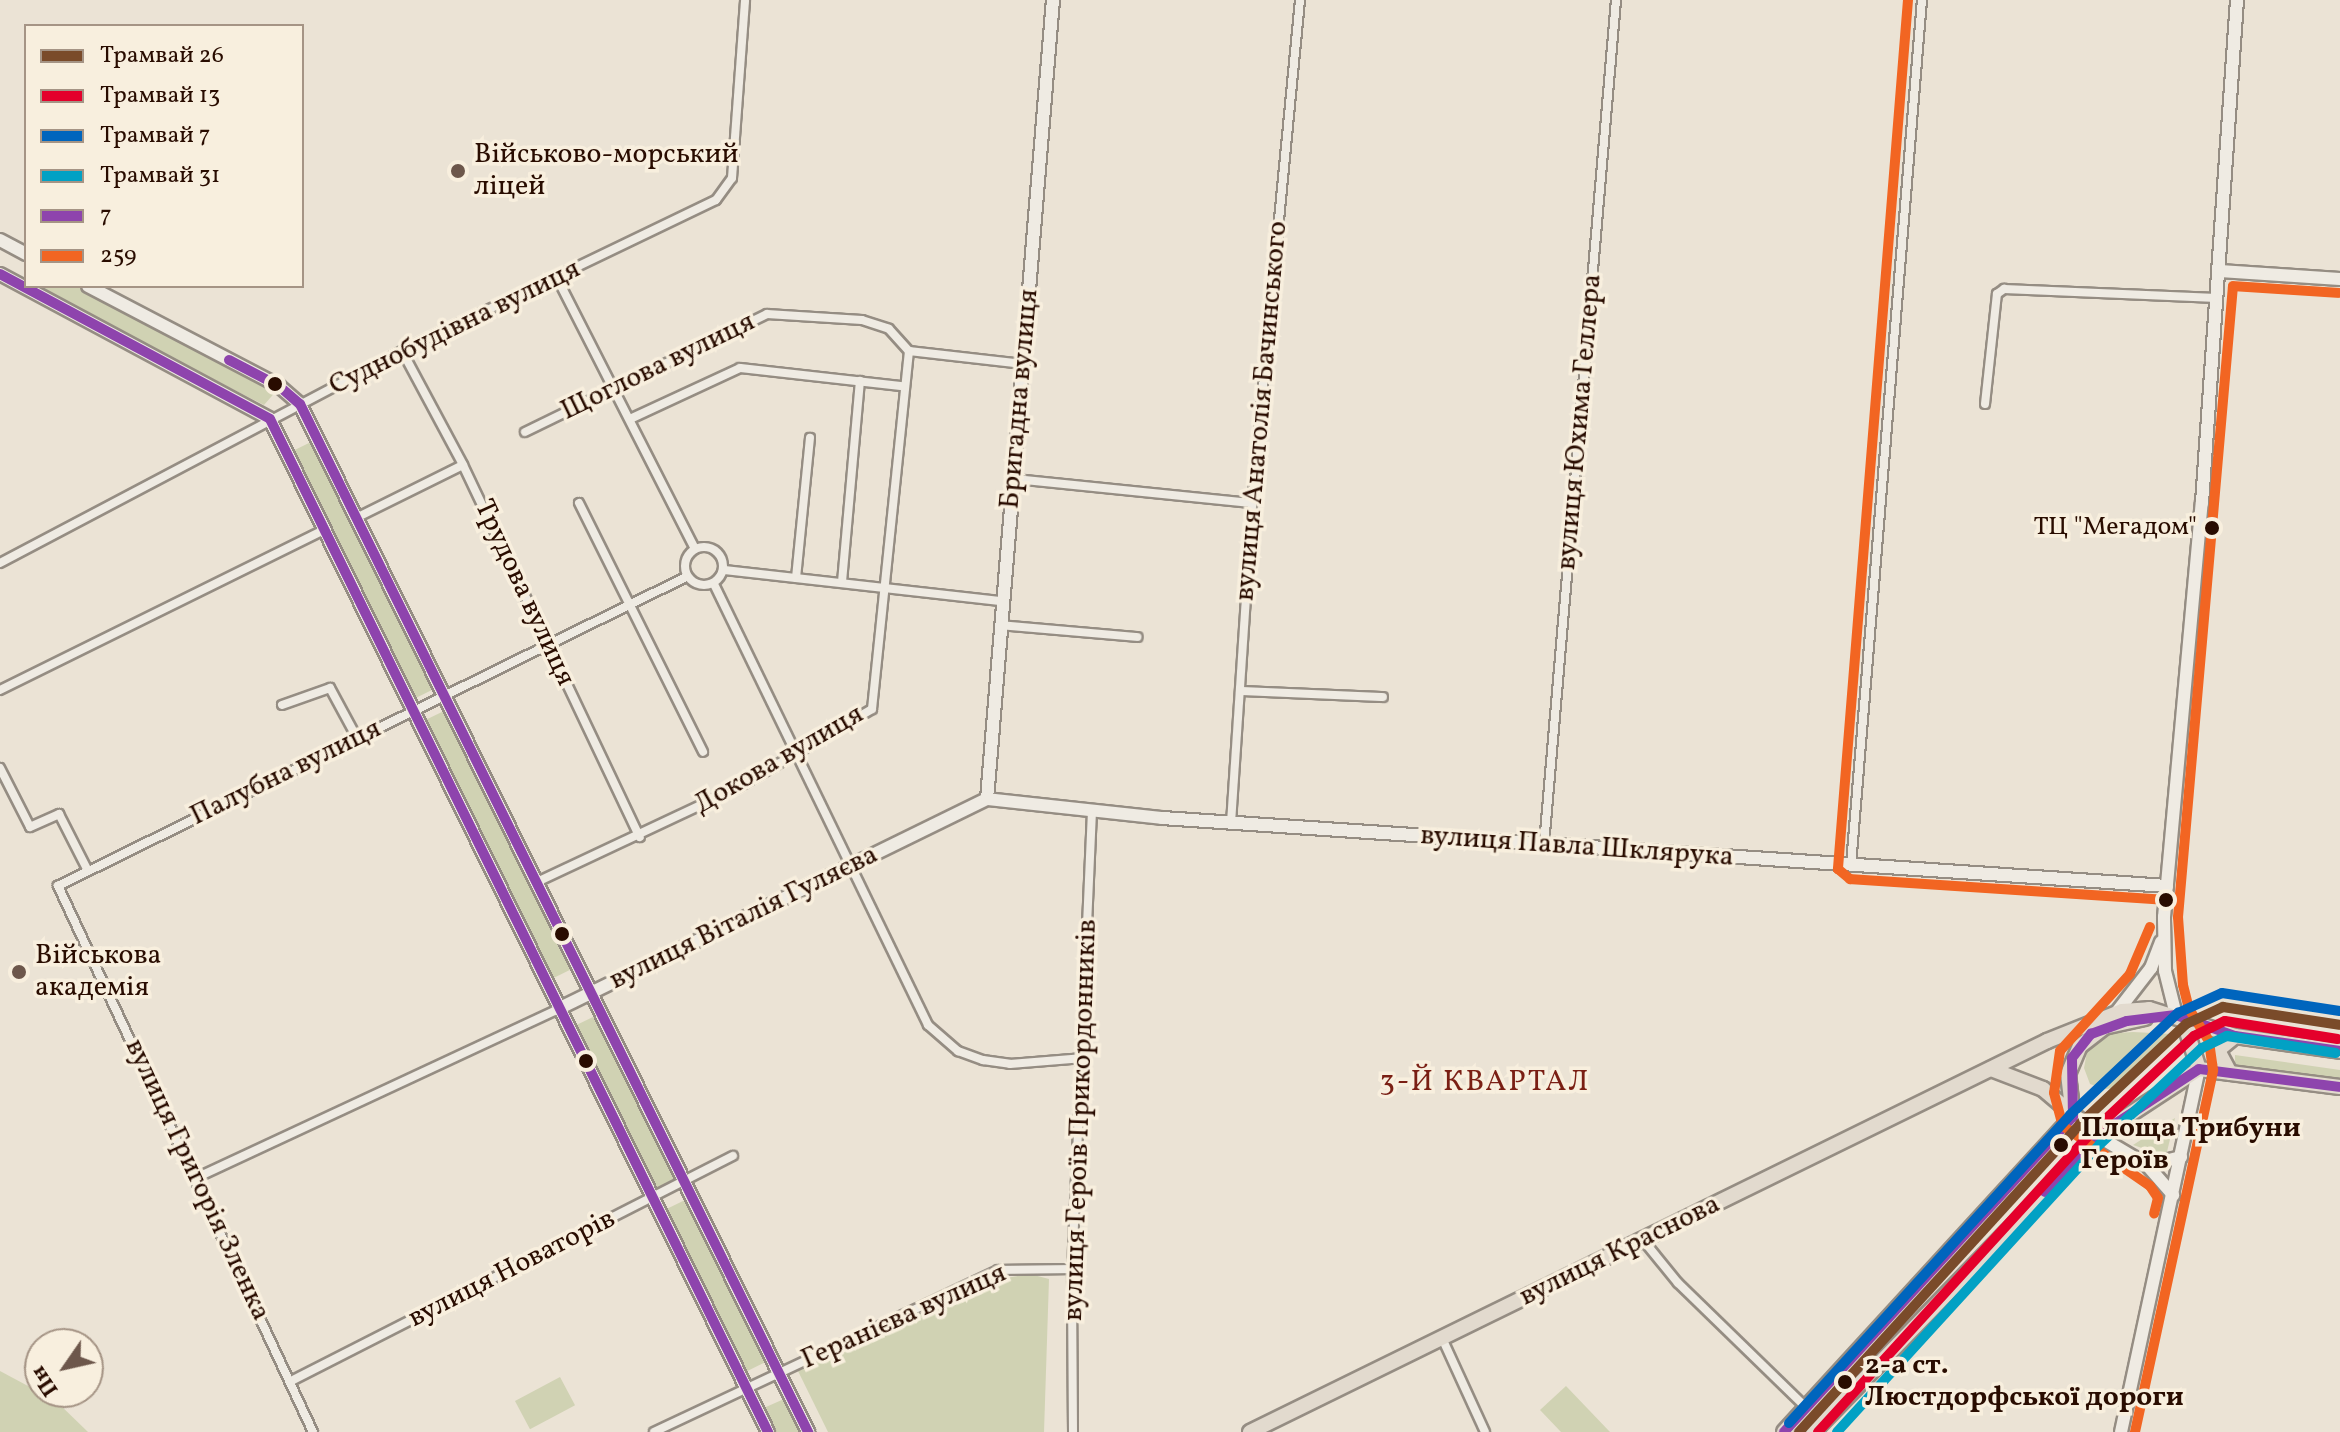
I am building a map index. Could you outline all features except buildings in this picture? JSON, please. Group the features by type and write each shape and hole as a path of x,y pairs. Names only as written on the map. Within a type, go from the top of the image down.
{"main road":[{"path":"2116,1013 2149,1009 2235,1036 2340,1051"},
{"name":"вулиця Краснова","path":"1250,1432 1991,1069 2116,1013"},
{"path":"1784,1432 2079,1123 2072,1058 2104,1027 2183,1021"},
{"path":"2183,1021 2199,1069"},
{"path":"2230,1073 2218,1050 2235,1036"},
{"path":"1991,1069 2043,1089 2079,1123 2101,1138"},
{"path":"1818,1427 2101,1138 2199,1069 2340,1087"}],"street":[{"name":"Суднобудівна вулиця","path":"0,563 402,351 716,200 732,178 745,0"},
{"name":"Бригадна вулиця","path":"987,799 1000,601 1014,479 1053,0"},
{"name":"вулиця Анатолія Бачинського","path":"1231,823 1252,503 1300,0"},
{"name":"вулиця Юхима Геллера","path":"1544,845 1616,0"},
{"path":"1851,865 1922,0"},
{"path":"2104,1027 2151,968 2163,935 2220,271 2237,0"},
{"path":"0,240 24,253"},
{"path":"2220,271 2340,279"},
{"path":"0,274 24,286"},
{"path":"557,278 695,549"},
{"path":"27,288 258,408 270,419 768,1432"},
{"path":"92,288 279,386 300,404 808,1432"},
{"path":"1985,404 1997,294 2004,289 2217,298"},
{"name":"Щоглова вулиця","path":"525,432 767,314 862,320 889,329 909,351"},
{"name":"Трудова вулиця","path":"402,351 463,465 640,837"},
{"path":"909,351 1023,364"},
{"name":"Докова вулиця","path":"535,883 640,837 796,754 872,709 901,386 909,351"},
{"path":"630,419 740,368 901,386"},
{"path":"842,582 860,381"},
{"path":"796,578 810,438"},
{"path":"356,518 463,465"},
{"path":"1014,479 1252,503"},
{"path":"579,503 703,752"},
{"path":"0,690 324,530"},
{"path":"714,584 686,577 684,561 695,549 712,549 724,570"},
{"path":"724,570 1000,601"},
{"path":"714,584 724,570"},
{"name":"Палубна вулиця","path":"58,886 357,738 549,648 686,577"},
{"path":"714,584 928,1025 958,1051 1010,1064 1084,1058"},
{"path":"999,625 1137,637"},
{"path":"282,705 330,688 357,738"},
{"path":"1240,691 1383,697"},
{"path":"0,768 30,827 59,814 88,871"},
{"name":"вулиця Павла Шклярука","path":"987,799 1231,823 2167,886"},
{"name":"вулиця Віталія Гуляєва","path":"196,1178 590,994 987,799"},
{"name":"вулиця Героїв Прикордонників","path":"1073,1432 1072,1269 1084,1058 1092,808"},
{"name":"вулиця Григорія Зленка","path":"58,886 313,1432"},
{"path":"2163,935 2183,1021"},
{"path":"2121,1432 2199,1069"},
{"path":"2101,1138 2147,1165 2173,1195"},
{"name":"вулиця Новаторів","path":"291,1381 733,1156"},
{"path":"2147,1165 2181,1157"},
{"path":"1643,1240 1678,1283 1807,1409 1818,1427"},
{"name":"Геранієва вулиця","path":"654,1432 998,1270 1072,1269"},
{"path":"1442,1338 1485,1432"}],"green space":[{"path":"36,288 81,288 278,389 264,405"},
{"path":"313,441 434,689 411,700 290,452"},
{"path":"446,710 572,969 548,981 422,722"},
{"path":"595,1016 675,1180 651,1191 571,1028"},
{"path":"2103,1034 2172,1034 2115,1088 2105,1089 2090,1084 2084,1068 2087,1052"},
{"path":"2235,1055 2340,1070 2340,1082 2241,1069 2235,1063"},
{"path":"2175,1118 2166,1156 2133,1145"},
{"path":"685,1200 764,1363 742,1374 663,1211"},
{"path":"1030,1274 1049,1279 1044,1432 828,1432 798,1371 988,1281"},
{"path":"0,1371 24,1384 24,1408 63,1408 88,1432 0,1432"},
{"path":"560,1377 575,1405 530,1429 515,1401"},
{"path":"1566,1386 1610,1432 1561,1432 1540,1410"},
{"path":"784,1399 800,1432 770,1432 759,1410"}],"tram line":[{"name":"7","path":"1789,1423 2070,1115 2178,1013 2222,993 2340,1011"},
{"name":"26","path":"1799,1432 2080,1124 2186,1024 2223,1007 2340,1025"},
{"name":"13","path":"1818,1432 2090,1134 2194,1036 2225,1021 2338,1039"},
{"name":"31","path":"1837,1432 2100,1144 2202,1048 2227,1036 2336,1053"}],"transit line":[{"name":"259","path":"1908,0 1838,869 1850,879 2166,900"},
{"name":"7","path":"0,274 24,287"},
{"name":"259","path":"2135,1432 2213,1070 2209,1041 2189,1009 2183,985 2178,917 2233,286 2339,293"},
{"name":"7","path":"26,288 270,419 768,1432"},
{"name":"7","path":"229,360 279,386 300,404 808,1432"},
{"name":"259","path":"2150,927 2130,974 2060,1051 2054,1093 2063,1126 2150,1186 2158,1198 2154,1214"},
{"name":"7","path":"1784,1432 2073,1117 2072,1058 2091,1034 2127,1021 2176,1015 2235,1036 2340,1051"},
{"name":"7","path":"2045,1192 2115,1124 2199,1069 2340,1087"}],"place":[{"name":"Військово-морський ліцей","path":"458,171"},
{"name":"ТЦ \"Мегадом\"","path":"2212,528"},
{"name":"Військова академія","path":"19,972"},
{"name":"Площа Трибуни Героїв","path":"2061,1145"},
{"name":"2-а ст. Люстдорфської дороги","path":"1845,1382"}],"district":[{"name":"3-Й КВАРТАЛ","path":"1485,1082"}]}
